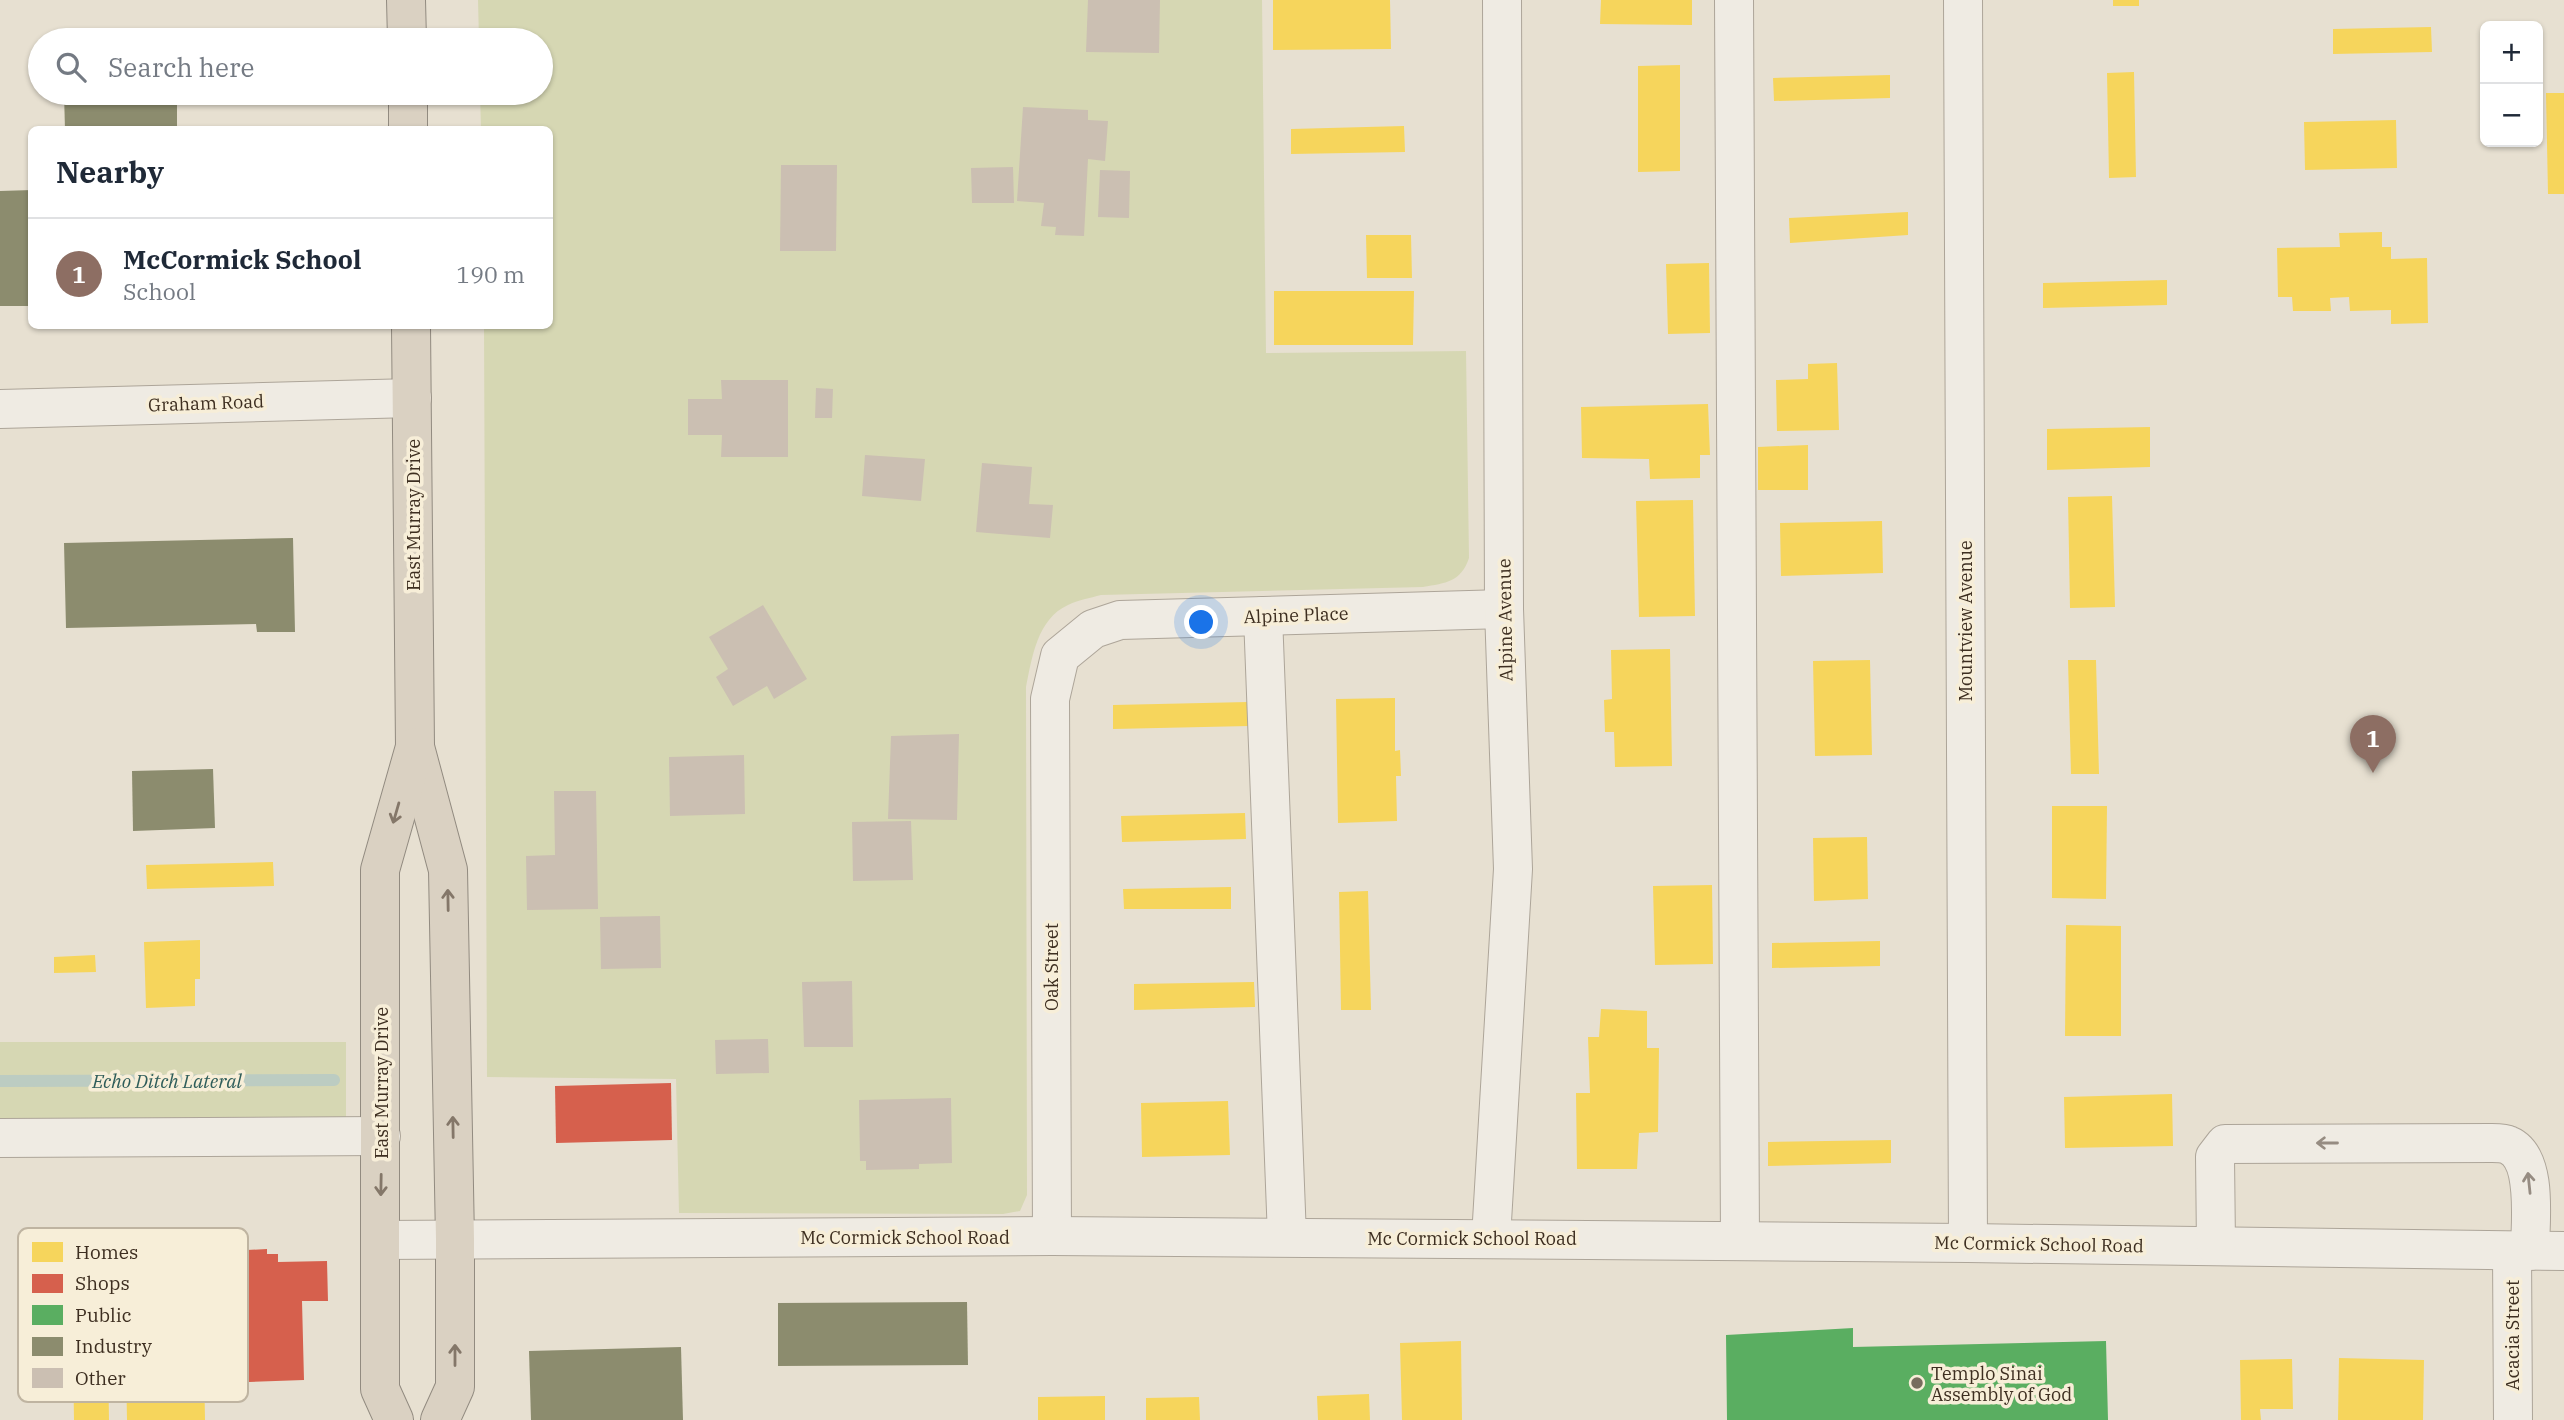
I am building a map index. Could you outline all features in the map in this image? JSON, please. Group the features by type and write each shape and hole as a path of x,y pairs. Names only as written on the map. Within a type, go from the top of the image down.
{"highway":[{"path":"407,0 407,28"},
{"path":"408,105 408,126"},
{"name":"East Murray Drive","path":"411,329 415,747 448,870 455,1387 440,1420"},
{"name":"East Murray Drive","path":"394,1420 380,1389 380,870 415,747"}],"street":[{"name":"Alpine Avenue","path":"1491,1238 1513,869 1504,610 1502,0"},
{"path":"1734,0 1740,1241"},
{"name":"Mountview Avenue","path":"1963,0 1968,1242"},
{"name":"Graham Road","path":"0,409 412,398"},
{"name":"Alpine Place","path":"1050,699 1060,656 1093,629 1120,620 1504,610"},
{"path":"1263,616 1287,1237"},
{"name":"Oak Street","path":"1050,699 1052,1236"},
{"path":"0,1138 381,1136"},
{"name":"Acacia Street","path":"2216,1247 2215,1157 2225,1144 2508,1144 2519,1153 2526,1164 2535,1251 2513,1420"},
{"name":"Mc Cormick School Road","path":"380,1240 1052,1236 1491,1238 2535,1251"}],"green space":[{"path":"478,0 1262,0 1266,353 1466,351 1469,558 1457,577 1423,587 1101,595 1068,605 1058,611 1043,629 1034,652 1026,687 1027,1195 1020,1211 1003,1214 679,1213 676,1079 487,1077 484,329 553,329 553,126 481,126 480,105 553,105 553,28 479,28"},
{"path":"0,1042 346,1042 346,1119 0,1123"}],"building: Homes":[{"path":"1273,0 1390,0 1391,49 1273,50"},
{"path":"1601,0 1692,0 1692,25 1600,24"},
{"path":"2113,0 2139,0 2139,6 2113,6"},
{"path":"2431,27 2432,52 2333,54 2333,29"},
{"path":"1680,65 1680,171 1638,172 1638,66"},
{"path":"2134,72 2136,177 2109,178 2107,73"},
{"path":"1890,75 1890,98 1774,101 1773,78"},
{"path":"2546,93 2564,93 2564,194 2548,194"},
{"path":"2396,120 2397,168 2305,170 2304,122"},
{"path":"1404,126 1405,152 1291,154 1291,129"},
{"path":"1908,212 1908,235 1790,243 1789,218"},
{"path":"2382,232 2382,247 2391,247 2391,259 2427,258 2428,323 2391,324 2391,310 2350,311 2349,297 2330,298 2331,311 2293,311 2292,297 2278,297 2277,248 2340,247 2339,233"},
{"path":"1366,235 1411,235 1412,278 1367,278"},
{"path":"1709,263 1710,333 1668,334 1666,264"},
{"path":"2167,280 2167,305 2043,308 2043,283"},
{"path":"1274,291 1414,291 1413,345 1274,345"},
{"path":"1837,363 1839,430 1777,431 1776,380 1808,379 1808,364"},
{"path":"1708,404 1710,455 1700,455 1700,478 1650,479 1649,459 1582,458 1581,407"},
{"path":"2150,427 2150,467 2047,470 2047,429"},
{"path":"1808,445 1808,490 1758,490 1758,447"},
{"path":"2112,496 2115,607 2070,608 2068,497"},
{"path":"1693,500 1695,616 1639,617 1636,501"},
{"path":"1882,521 1883,573 1781,576 1780,523"},
{"path":"1670,649 1672,766 1615,767 1614,732 1605,732 1604,700 1612,699 1611,650"},
{"path":"1870,660 1872,755 1815,756 1813,661"},
{"path":"2068,660 2096,660 2099,774 2071,774"},
{"path":"1395,698 1395,751 1400,750 1401,776 1396,776 1397,821 1338,823 1336,699"},
{"path":"1248,702 1249,726 1113,729 1113,705"},
{"path":"2052,806 2107,806 2106,899 2052,898"},
{"path":"1245,813 1246,839 1122,842 1121,816"},
{"path":"1867,837 1868,899 1814,901 1813,838"},
{"path":"273,862 274,886 147,889 146,865"},
{"path":"1712,885 1713,964 1655,965 1653,886"},
{"path":"1231,887 1231,909 1124,909 1123,889"},
{"path":"1368,891 1371,1010 1341,1010 1339,892"},
{"path":"2066,925 2121,926 2121,1036 2065,1036"},
{"path":"200,940 200,979 195,979 195,1006 146,1008 144,942"},
{"path":"1880,941 1880,966 1772,968 1772,943"},
{"path":"95,955 96,972 54,973 54,957"},
{"path":"1254,982 1255,1007 1134,1010 1134,984"},
{"path":"1601,1009 1647,1011 1647,1048 1659,1048 1658,1132 1639,1133 1637,1169 1577,1169 1576,1093 1590,1093 1588,1037 1599,1037"},
{"path":"2172,1094 2173,1146 2065,1148 2064,1097"},
{"path":"1228,1101 1230,1155 1142,1157 1141,1103"},
{"path":"1891,1140 1891,1163 1768,1166 1768,1142"},
{"path":"1461,1341 1462,1420 1402,1420 1400,1343"},
{"path":"2339,1358 2424,1360 2423,1420 2338,1420"},
{"path":"2292,1359 2293,1409 2260,1409 2261,1420 2241,1420 2240,1360"},
{"path":"1369,1394 1370,1420 1318,1420 1317,1396"},
{"path":"1105,1396 1105,1420 1038,1420 1038,1397"},
{"path":"1199,1397 1200,1420 1146,1420 1146,1398"},
{"path":"74,1402 109,1402 109,1420 74,1420"},
{"path":"127,1402 205,1402 205,1420 127,1420"}],"building: Shops":[{"path":"671,1083 672,1140 556,1143 555,1086"},
{"path":"267,1249 267,1254 278,1254 278,1262 327,1261 328,1301 302,1301 304,1380 249,1382 248,1250"}],"building: Public":[{"name":"Templo Sinai Assembly of God","path":"1853,1328 1853,1347 2106,1341 2108,1420 1727,1420 1726,1335"}],"building: Industry":[{"path":"64,105 177,105 177,126 65,126"},
{"path":"28,190 28,306 0,306 0,191"},
{"path":"293,538 295,632 257,632 256,624 66,628 64,543"},
{"path":"213,769 215,828 133,831 132,771"},
{"path":"967,1302 968,1365 778,1366 778,1303"},
{"path":"681,1347 683,1420 531,1420 529,1351"}],"building: Other":[{"path":"1088,0 1160,0 1159,53 1086,52"},
{"path":"1023,107 1088,110 1088,120 1108,121 1105,161 1088,159 1084,236 1055,235 1056,227 1041,226 1044,203 1017,201"},
{"path":"781,165 837,165 836,251 780,251"},
{"path":"1013,167 1014,203 972,203 971,168"},
{"path":"1100,170 1130,171 1129,218 1098,217"},
{"path":"721,380 788,380 788,457 721,457 722,435 688,435 688,399 722,399"},
{"path":"816,388 833,389 832,418 815,418"},
{"path":"865,455 925,459 921,501 862,496"},
{"path":"982,463 1032,467 1029,504 1053,505 1050,538 976,532"},
{"path":"763,605 807,679 774,699 767,686 733,706 716,677 728,669 709,637"},
{"path":"959,734 957,820 888,819 891,736"},
{"path":"744,755 745,814 670,816 669,757"},
{"path":"554,791 596,791 598,909 527,910 526,856 555,855"},
{"path":"911,821 913,880 853,881 852,822"},
{"path":"660,916 661,968 601,969 600,917"},
{"path":"852,981 853,1047 804,1047 802,982"},
{"path":"768,1039 769,1073 716,1074 715,1040"},
{"path":"951,1098 952,1163 919,1164 919,1169 866,1170 866,1161 860,1161 859,1100"}],"waterway":[{"name":"Echo Ditch Lateral","path":"0,1081 334,1080"}],"place":[{"name":"McCormick School","path":"2373,773"},
{"name":"Templo Sinai Assembly of God","path":"1917,1383"}]}
